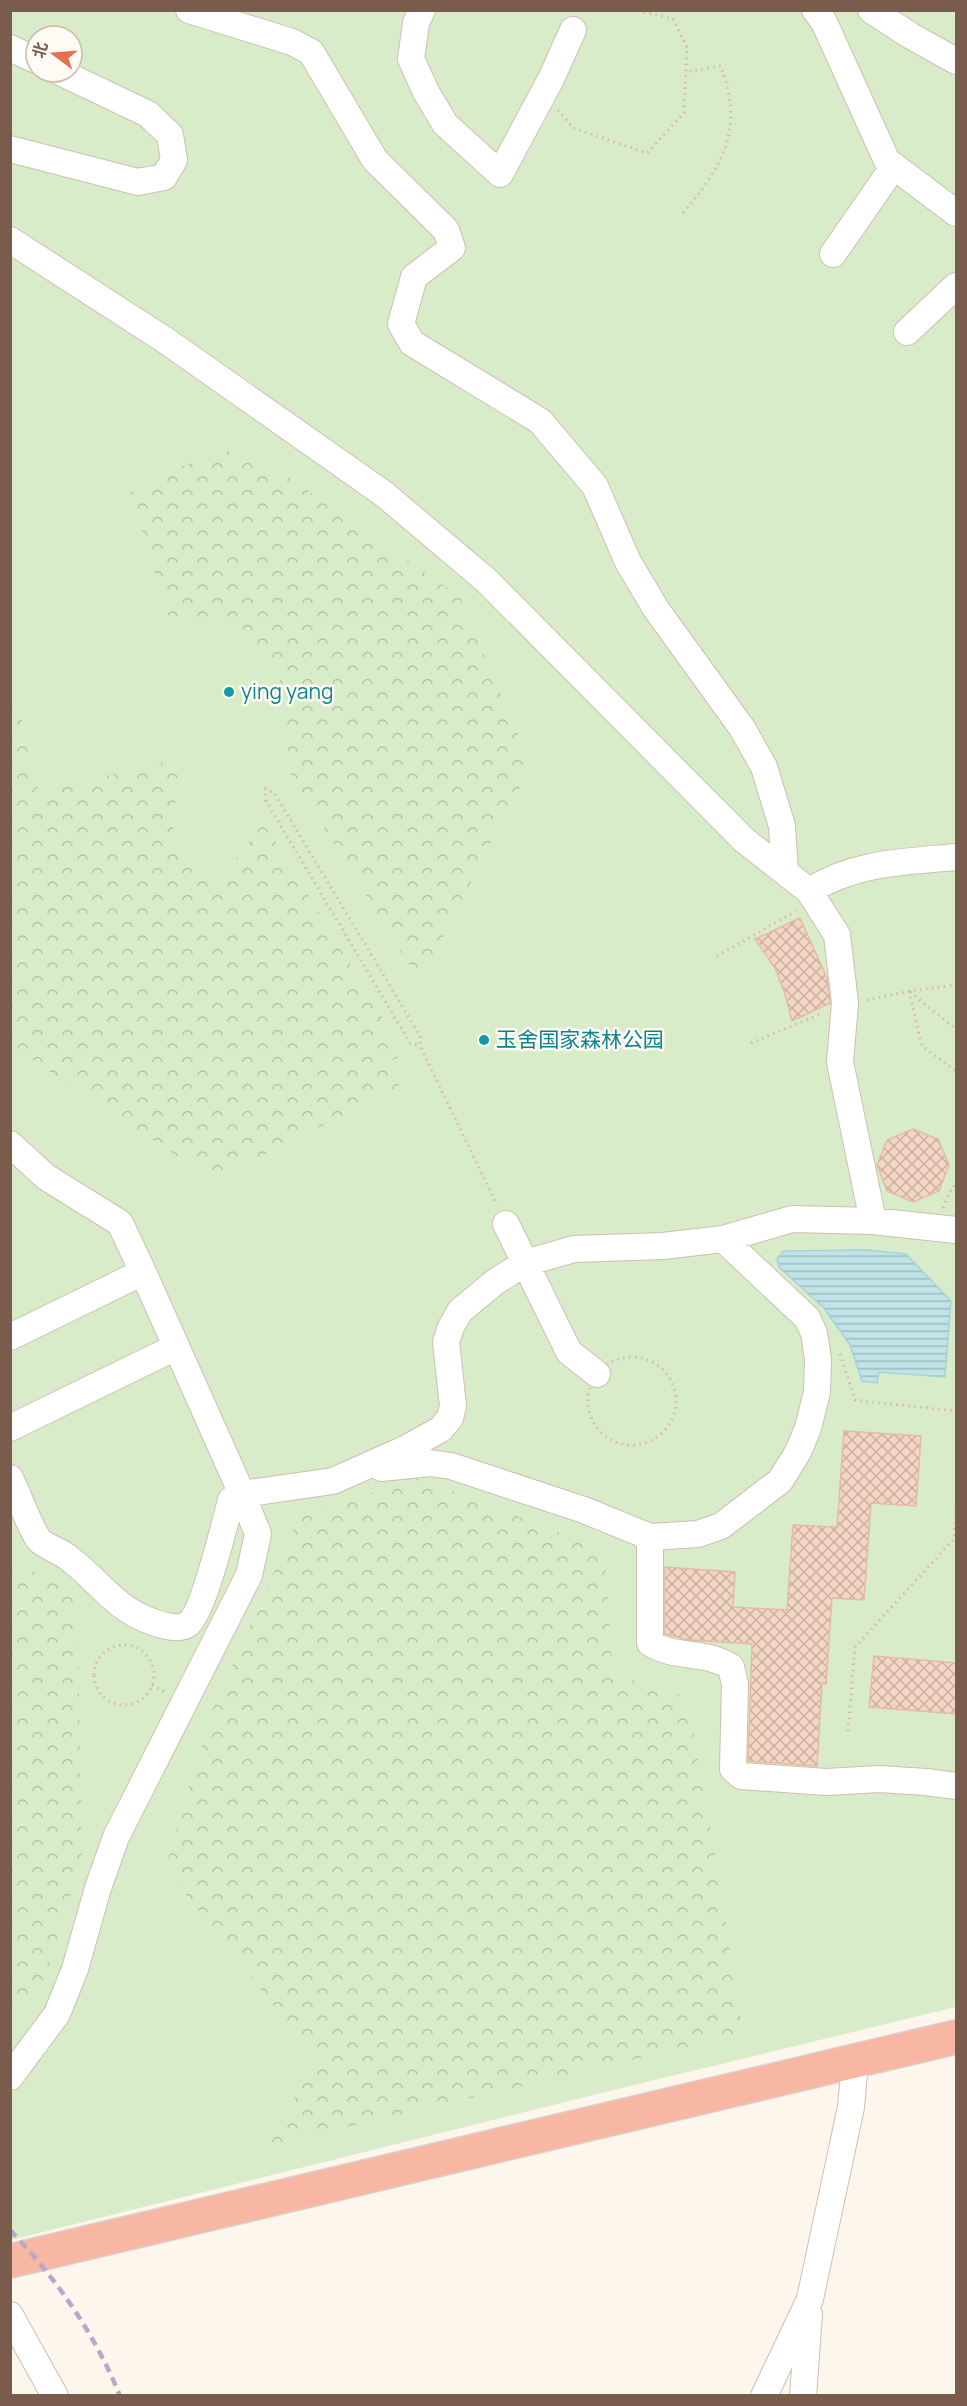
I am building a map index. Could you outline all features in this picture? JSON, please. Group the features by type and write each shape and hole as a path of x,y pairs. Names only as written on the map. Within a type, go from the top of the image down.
{"highway":[{"path":"10,2261 957,2037"}],"street":[{"path":"189,10 292,42 311,52 375,160 446,230 452,248 414,278 401,324 412,343 540,421 595,486 628,562 656,609 742,728 764,767 782,826 785,872"},
{"path":"422,10 416,22 411,59 426,92 445,124 500,174 547,87 573,30"},
{"path":"815,10 824,22 887,161 957,213"},
{"path":"871,10 911,36 957,61"},
{"path":"10,48 24,54"},
{"path":"10,148 138,182 164,177 174,160 170,135 148,114 84,83"},
{"path":"833,254 894,166"},
{"path":"10,240 165,340 384,494 487,581 744,840 812,896 837,935 845,1003 840,1062 873,1221"},
{"path":"908,332 957,286"},
{"path":"812,896 831,878 875,864 957,857"},
{"path":"10,1144 46,1178 120,1223 258,1534 249,1575 116,1837 98,1888 75,1969 57,2014 10,2077"},
{"path":"10,1478 40,1541 71,1559 116,1603 129,1612 170,1627 182,1627 189,1624 195,1615 231,1500 242,1494 333,1481 408,1448 441,1429 450,1418 453,1406 446,1342 451,1327 460,1311 495,1282 525,1263 574,1249 663,1246 723,1239 792,1219 873,1221 946,1228"},
{"path":"506,1224 569,1352 597,1374"},
{"path":"360,1470 430,1462 451,1466 584,1510 650,1538 698,1534 721,1526 780,1481 798,1452 808,1428 817,1392 818,1359 814,1333 807,1318 723,1239"},
{"path":"10,1337 143,1272"},
{"path":"10,1428 176,1347"},
{"path":"650,1538 650,1643 660,1649 719,1659 731,1667 735,1684 733,1769 741,1776 826,1782 879,1779 957,1786"},
{"path":"803,2396 810,2299 852,2107 855,2062"},
{"path":"764,2396 810,2299"},
{"path":"10,2315 55,2396"}],"path":[{"path":"547,87 555,106 573,128 647,153 684,113 687,46 673,19 633,10"},
{"path":"683,213 718,168 728,143 731,114 729,89 721,66 686,72"},
{"path":"420,1046 410,1043 266,801 265,788 275,794 420,1036 420,1046 506,1224"},
{"path":"717,956 812,896"},
{"path":"751,1043 845,1003 909,991 957,986"},
{"path":"909,991 957,1029"},
{"path":"909,991 922,1046 957,1071"},
{"path":"946,1228 949,1193 957,1183"},
{"path":"814,1333 828,1331 837,1345 855,1400 957,1411"},
{"path":"624,1358 641,1358 654,1363 670,1378 674,1387 676,1408 668,1428 660,1436 641,1444 630,1445 610,1439 595,1425 588,1405 591,1386 597,1374 614,1361 624,1358"},
{"path":"848,1731 855,1647 955,1541 957,1510"},
{"path":"118,1645 135,1647 142,1651 152,1665 154,1673 150,1690 138,1702 113,1704 99,1693 93,1677 97,1660 110,1648 118,1645"}],"green space":[{"name":"玉舍国家森林公园","path":"10,11 956,11 956,2007 11,2240"},
{"path":"223,449 284,474 460,597 531,765 420,982 291,775 278,666 241,627 167,615 130,489"},
{"path":"10,684 13,684 39,793 179,758 172,845 219,881 264,822 404,1054 387,1064 400,1087 213,1180 16,1049 10,1037"},
{"path":"418,1478 604,1550 613,1674 687,1697 712,1836 743,2034 263,2147 318,2062 165,1868 212,1711 299,1516"},
{"path":"11,1562 77,1590 82,1859 40,1994 11,2024"}],"water":[{"path":"867,1250 906,1254 951,1301 945,1377 879,1372 877,1383 862,1381 850,1345 824,1308 779,1267 777,1258 784,1251"}],"building":[{"path":"800,918 827,978 830,1003 792,1021 775,968 755,939"},
{"path":"913,1129 938,1139 949,1165 939,1191 913,1202 887,1191 877,1165 887,1140"},
{"path":"844,1431 921,1436 916,1506 871,1503 864,1600 832,1598 826,1684 822,1683 817,1766 748,1761 752,1644 690,1640 665,1634 665,1567 735,1572 733,1607 787,1610 793,1525 837,1527"},
{"path":"874,1656 957,1663 957,1714 869,1707"}],"railway":[{"path":"10,2230 43,2267 73,2308 99,2351 120,2396"}],"place":[{"name":"ying yang","path":"229,692"},
{"name":"玉舍国家森林公园","path":"484,1040"}]}
